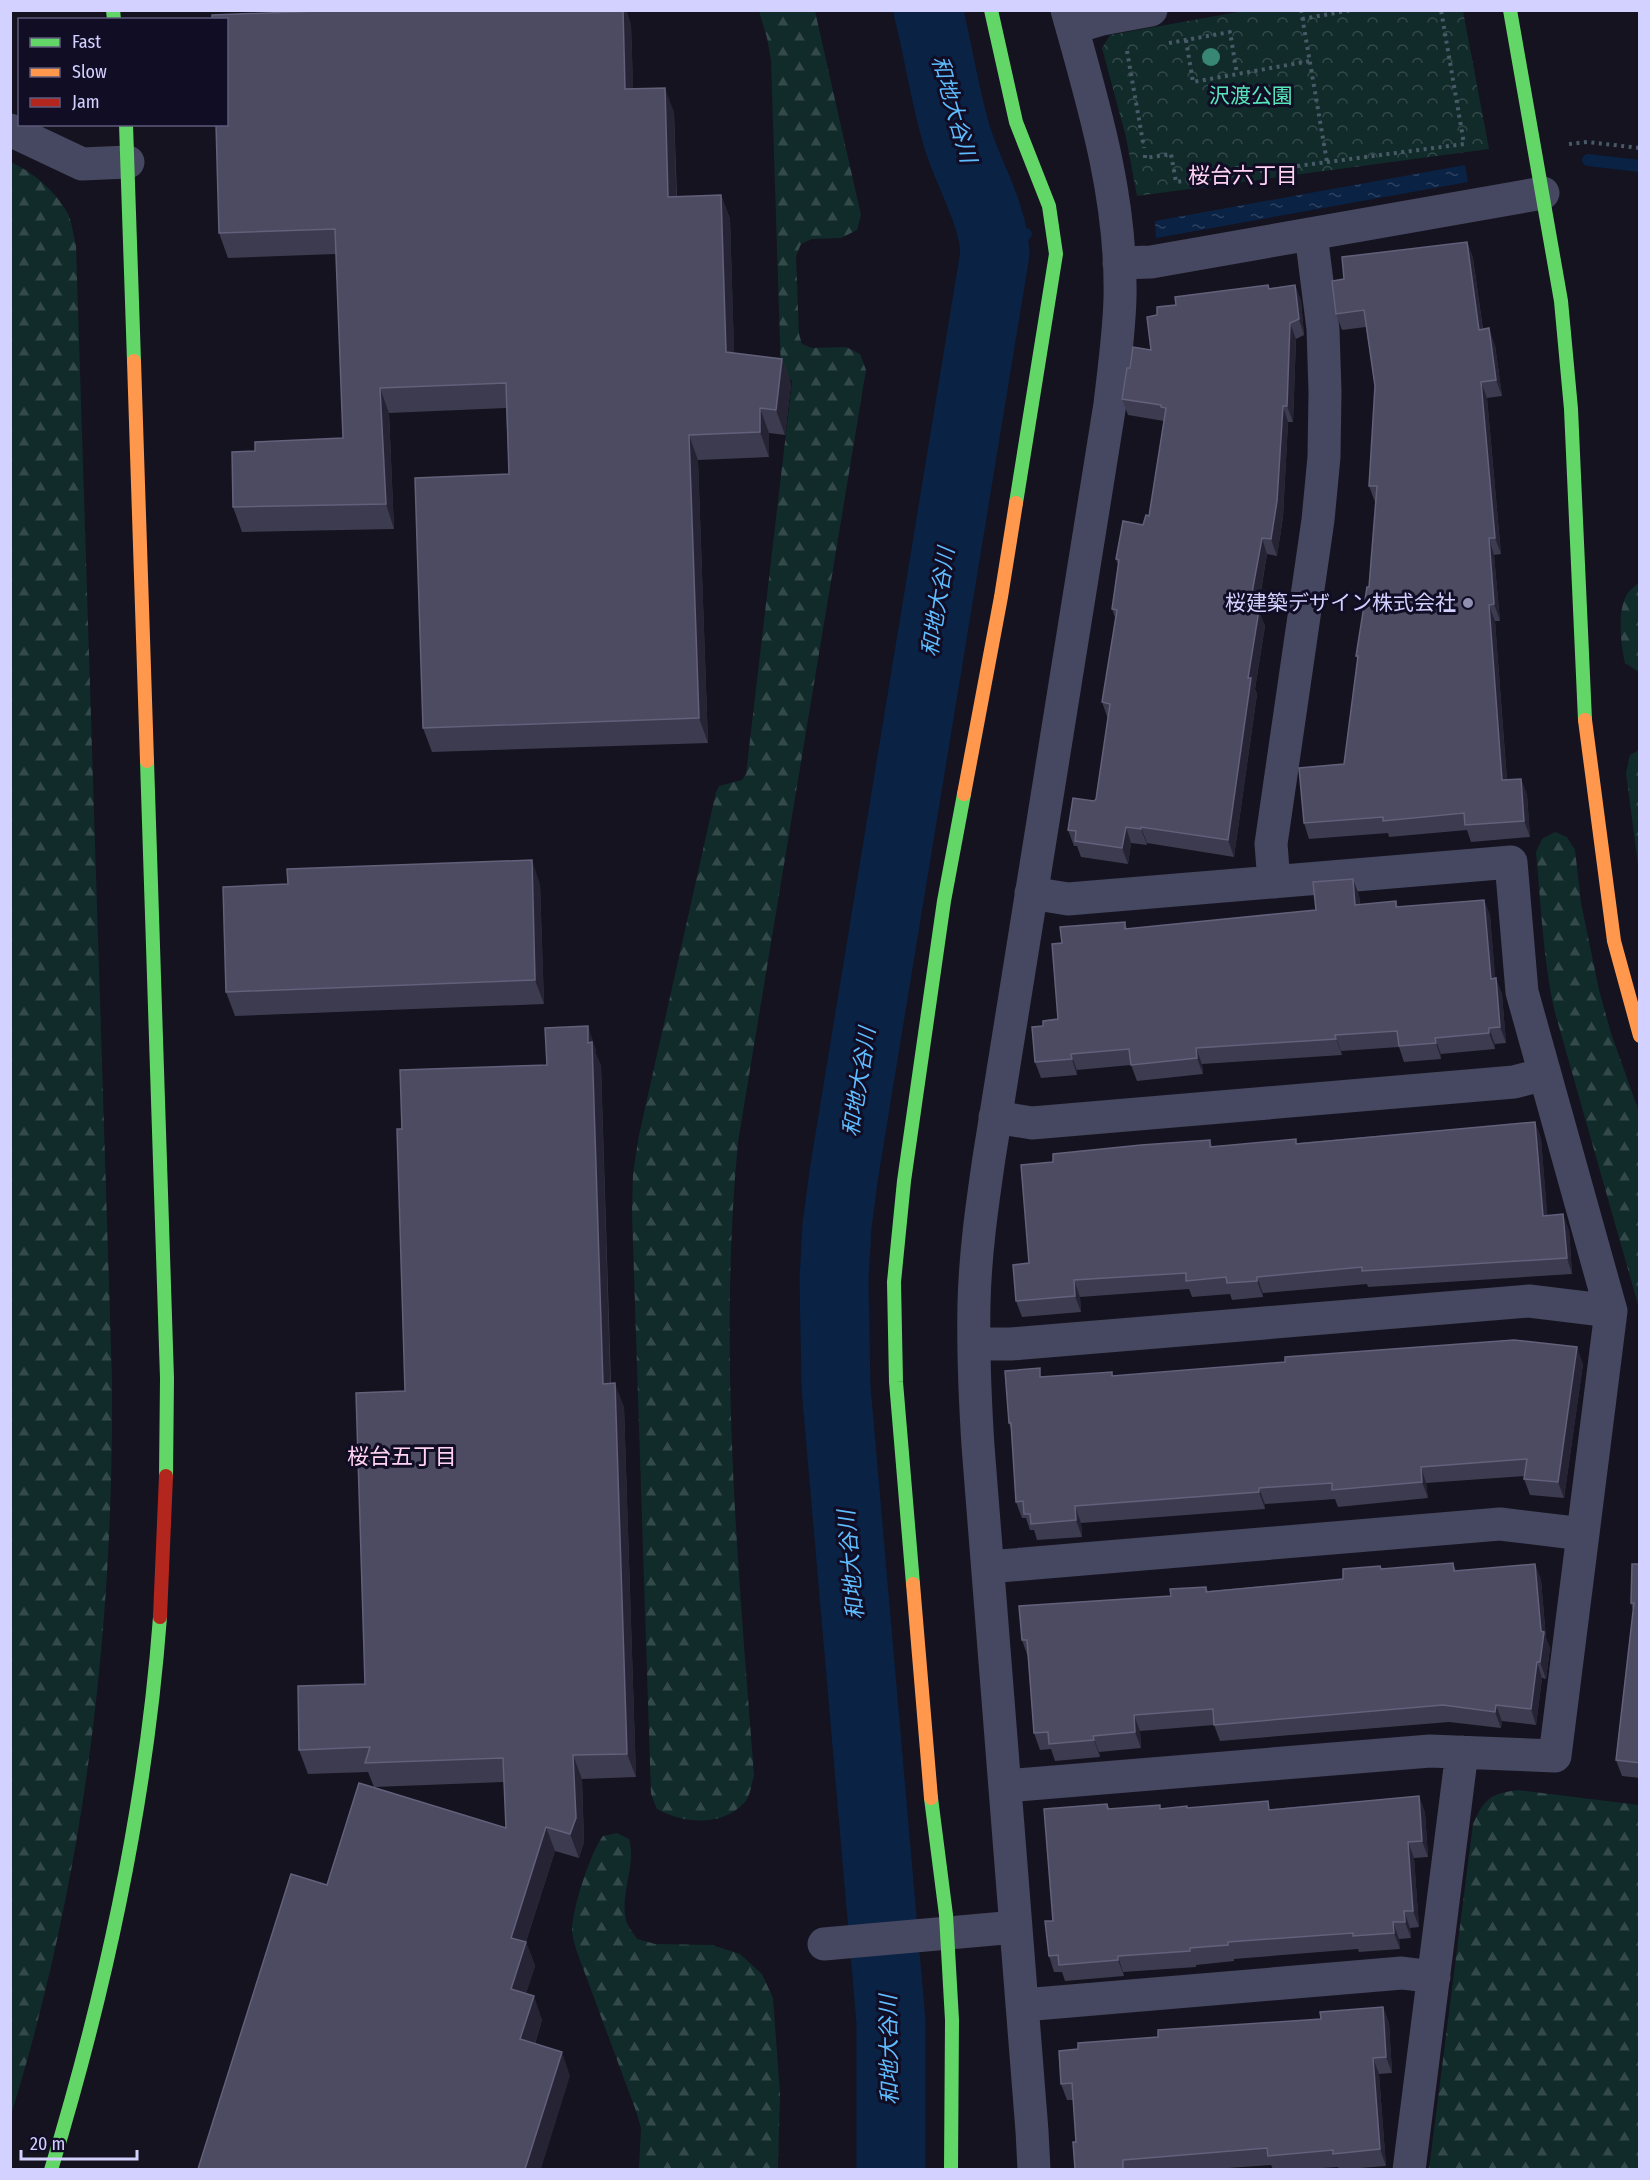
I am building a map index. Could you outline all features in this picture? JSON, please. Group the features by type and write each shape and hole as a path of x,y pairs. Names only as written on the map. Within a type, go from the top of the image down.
{"street":[{"path":"951,2169 952,2020 941,1934 946,1915 929,1782 899,1417 894,1332 894,1282 904,1181 944,902 1001,597 1054,278 1056,254 1049,206 1016,122 991,10"},
{"path":"1034,2169 977,1426 974,1302 979,1230 995,1117 1110,404 1120,299 1113,194 1104,142 1069,19 1102,19 1151,10"},
{"path":"1510,10 1561,301 1568,365 1585,723 1607,899 1614,941 1640,1036"},
{"path":"51,2169 93,2024 127,1872 148,1740 162,1595 166,1523 167,1378 126,126"},
{"path":"10,130 82,164 128,162"},
{"path":"1119,263 1151,262 1543,193"},
{"path":"1274,882 1271,844 1318,520 1324,457 1323,329 1311,234"},
{"path":"1005,1786 1430,1751 1555,1756 1611,1311 1522,992 1511,862 1068,899 1031,893"},
{"path":"995,1117 1032,1123 1514,1082 1545,1074"},
{"path":"974,1344 1011,1344 1529,1300 1611,1311"},
{"path":"988,1567 1500,1524 1583,1534"},
{"path":"1409,2169 1462,1752"},
{"path":"828,1944 1016,1927"},
{"path":"1023,2005 1402,1973 1434,1977"}],"path":[{"path":"1300,10 1327,162"},
{"path":"1302,19 1352,10"},
{"path":"1138,49 1127,50 1145,158 1171,154 1176,182 1464,144 1441,10"},
{"path":"1158,45 1230,32 1237,74"},
{"path":"1186,40 1193,82 1310,61"},
{"path":"1535,149 1587,142 1640,148"}],"green space":[{"name":"沢渡公園","path":"1249,10 1463,11 1489,149 1137,196 1126,137 1102,48 1110,35"},
{"path":"759,11 815,11 861,215 857,230 841,238 812,239 801,244 796,256 799,334 802,344 812,348 846,347 860,354 866,370 738,1142 732,1221 730,1380 732,1459 754,1775 750,1793 745,1802 736,1810 714,1819 691,1820 657,1809 651,1794 632,1213 633,1173 639,1135 716,792 719,786 742,780 746,774 792,382 781,373 771,60"},
{"path":"11,162 28,171 56,196 69,216 76,245 112,1379 107,1565 90,1751 76,1843 58,1934 37,2025 11,2115"},
{"path":"1639,583 1639,672 1625,663 1622,648 1621,611 1628,592"},
{"path":"1639,750 1639,872 1626,773 1630,755"},
{"path":"1555,832 1567,837 1575,850 1581,903 1599,990 1611,1033 1639,1112 1639,1308 1550,989 1536,852 1542,839"},
{"path":"1518,1790 1639,1805 1639,2169 1429,2169 1473,1824 1481,1808 1490,1799 1501,1793"},
{"path":"617,1833 629,1839 631,1849 625,1913 628,1925 637,1939 655,1944 712,1945 740,1954 762,1974 773,1998 780,2093 778,2169 639,2169 641,2128 577,1952 572,1932 579,1894 598,1844 603,1836"}],"water":[{"path":"1465,165 1468,182 1156,238 1155,221"}],"building":[{"path":"347,10 623,10 625,89 665,88 668,197 721,195 726,352 782,359 776,410 760,408 760,432 689,435 699,718 423,728 415,478 509,474 506,383 380,388 386,504 233,507 232,452 255,451 255,442 343,438 335,229 219,233 216,126 228,126 228,18 212,18 212,15"},
{"path":"1467,242 1479,330 1489,328 1496,380 1481,382 1495,538 1489,538 1494,604 1489,605 1502,780 1521,779 1524,821 1465,825 1464,813 1383,821 1383,817 1304,823 1299,768 1344,764 1358,656 1356,656 1367,587 1369,587 1377,486 1369,486 1375,386 1364,310 1336,314 1332,281 1344,279 1342,257"},
{"path":"1268,285 1269,289 1295,285 1299,319 1290,323 1287,406 1283,406 1277,501 1271,539 1262,538 1249,609 1259,610 1248,678 1251,678 1228,840 1141,827 1141,829 1126,827 1122,848 1075,841 1076,831 1068,830 1073,798 1094,801 1096,799 1110,704 1102,702 1117,610 1112,609 1119,560 1116,559 1123,521 1143,525 1146,515 1149,516 1166,408 1161,405 1122,399 1133,347 1151,350 1147,317 1157,315 1157,307 1176,305 1175,297"},
{"path":"532,860 535,980 226,992 223,887 288,884 287,869"},
{"path":"1353,879 1355,905 1396,901 1396,907 1484,900 1491,979 1496,978 1500,1027 1489,1028 1489,1033 1435,1038 1436,1043 1399,1046 1397,1031 1335,1035 1336,1039 1196,1048 1197,1058 1131,1065 1129,1049 1071,1054 1072,1059 1035,1062 1032,1027 1043,1026 1043,1021 1058,1019 1052,944 1062,943 1060,927 1125,922 1125,929 1316,910 1313,882"},
{"path":"588,1026 588,1043 592,1042 603,1384 615,1383 627,1754 573,1755 576,1818 570,1834 546,1827 511,1938 526,1942 511,1989 534,1996 520,2039 562,2052 525,2169 198,2169 291,1874 327,1885 359,1783 506,1828 503,1758 365,1763 370,1747 299,1750 298,1686 365,1684 356,1393 405,1391 397,1129 402,1129 400,1070 547,1065 545,1028"},
{"path":"1535,1122 1543,1216 1563,1214 1567,1258 1362,1271 1362,1267 1257,1277 1257,1281 1227,1283 1226,1277 1186,1281 1186,1273 1074,1280 1075,1296 1016,1301 1013,1265 1029,1263 1021,1165 1053,1162 1053,1154 1141,1145 1210,1140 1210,1147 1296,1139 1296,1144"},
{"path":"1514,1340 1577,1347 1558,1482 1524,1479 1527,1459 1421,1467 1422,1482 1332,1490 1332,1483 1259,1488 1259,1492 1075,1506 1076,1520 1031,1524 1030,1514 1024,1514 1023,1501 1016,1502 1005,1371 1040,1368 1040,1377 1112,1372 1112,1376 1285,1362 1285,1357"},
{"path":"1453,1563 1454,1571 1535,1564 1541,1631 1544,1632 1540,1662 1537,1662 1531,1709 1496,1705 1495,1712 1443,1705 1214,1725 1213,1709 1134,1715 1135,1732 1093,1736 1094,1740 1049,1744 1048,1732 1034,1733 1027,1640 1022,1640 1019,1606 1171,1596 1170,1589 1206,1587 1206,1592 1343,1579 1343,1569 1380,1566 1381,1569"},
{"path":"1632,1564 1640,1564 1640,1763 1616,1760 1634,1603 1631,1603"},
{"path":"1419,1796 1422,1841 1408,1842 1413,1911 1404,1911 1405,1922 1393,1922 1394,1933 1353,1936 1353,1933 1228,1942 1228,1945 1190,1948 1190,1951 1118,1956 1118,1960 1059,1965 1058,1955 1049,1956 1045,1921 1053,1921 1044,1809 1107,1804 1108,1809 1160,1805 1160,1809 1268,1801 1269,1810"},
{"path":"1383,2007 1386,2057 1373,2058 1380,2149 1333,2154 1333,2150 1268,2156 1267,2148 1123,2160 1123,2169 1075,2169 1073,2142 1076,2142 1072,2083 1061,2084 1059,2051 1078,2049 1078,2043 1158,2037 1158,2030 1321,2019 1320,2012"}],"waterway":[{"name":"和地大谷川","path":"891,2170 891,2022 836,1387 834,1280 837,1226 844,1173 995,253 986,210 953,124 928,10"},
{"path":"1588,160 1640,166"},
{"path":"994,235 1026,234"}],"traffic: fast":[{"path":"113,10 114,18"},
{"path":"991,10 1016,122 1049,206 1056,254 1016,503"},
{"path":"1510,10 1561,301 1571,409 1585,720"},
{"path":"126,126 134,361"},
{"path":"147,761 167,1378 166,1476"},
{"path":"913,1584 896,1382 894,1282 904,1181 944,901 964,794"},
{"path":"51,2170 89,2034 121,1897 145,1758 160,1617"},
{"path":"931,1798 946,1915 952,2020 951,2170"}],"traffic: slow":[{"path":"134,361 147,761"},
{"path":"964,794 1016,503"},
{"path":"1585,720 1614,941 1640,1036"},
{"path":"913,1584 931,1798"}],"traffic: jam":[{"path":"160,1617 166,1476"}],"place":[{"name":"桜建築デザイン株式会社","path":"1468,603"}],"district":[{"name":"桜台六丁目","path":"1243,175"},
{"name":"桜台五丁目","path":"402,1456"}]}
